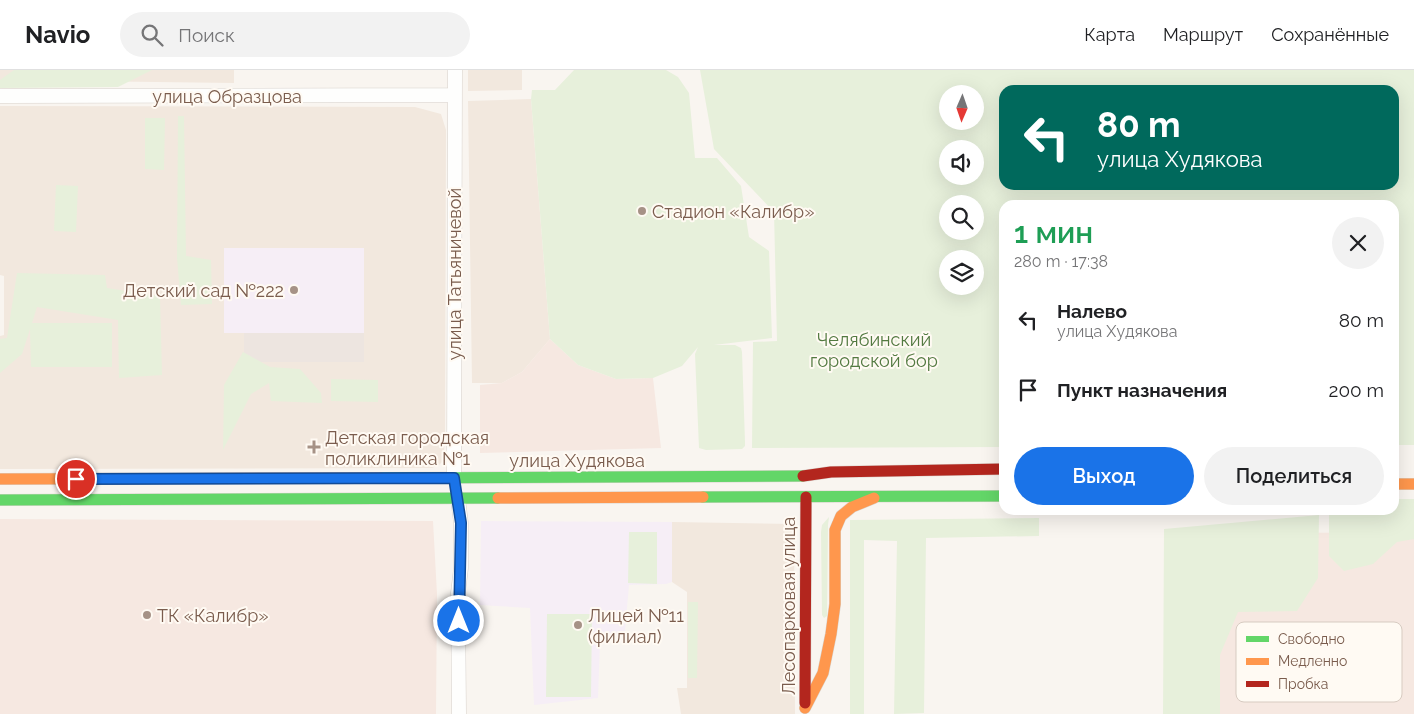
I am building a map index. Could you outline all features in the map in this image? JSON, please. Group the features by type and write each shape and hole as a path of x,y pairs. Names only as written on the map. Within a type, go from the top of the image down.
{"main road":[{"name":"улица Худякова","path":"0,479 806,476 831,472 999,469"},
{"name":"Лесопарковая улица","path":"805,711 806,476"},
{"path":"454,478 458,498"},
{"path":"1399,484 1414,484"},
{"path":"805,711 823,673 831,634 835,604 835,530 842,516 852,508 879,496"},
{"path":"0,500 999,496"}],"street":[{"name":"улица Татьяничевой","path":"454,478 455,70"},
{"name":"улица Образцова","path":"0,96 455,95"},
{"path":"458,498 461,523 461,568 458,593 459,714"}],"shaded area":[{"path":"0,70 234,70 234,83 0,80"},
{"path":"468,70 522,70 522,90 468,91"},
{"path":"531,99 550,339 522,372 502,383 472,383 468,101"},
{"path":"0,106 415,107 441,114 446,130 445,441 443,461 432,468 0,469 0,336 4,335 4,276 0,275","holes":["224,248 364,248 364,362 244,361 244,333 224,333"]},
{"name":"Детский сад №222","path":"224,248 364,248 364,333 224,333"},
{"path":"244,333 364,333 364,362 244,362"},
{"path":"550,339 578,365 616,379 653,378 661,448 480,453 480,385 502,383 522,372"},
{"path":"0,519 433,521 437,594 436,714 0,714"},
{"name":"Лицей №11 (филиал)","path":"481,521 672,522 672,582 666,584 629,585 624,642 600,642 598,698 534,705 530,608 480,605"},
{"path":"672,522 794,524 795,714 681,714 677,688 687,688 687,592 672,582"},
{"path":"1172,532 1414,533 1414,714 1171,714"}],"green space":[{"path":"14,70 152,70 118,87 0,88 0,80"},
{"name":"Стадион «Калибр»","path":"574,70 666,70 678,77 689,93 695,158 717,158 741,186 749,237 769,251 772,338 714,345 735,345 741,348 745,442 745,446 742,449 706,450 699,448 695,354 698,347 682,366 653,378 616,379 578,365 550,339 531,99 532,90 555,90"},
{"name":"Челябинский городской бор","path":"700,70 1414,70 1414,445 1399,445 1399,200 999,200 999,447 752,448 753,342 777,341 774,212 714,149"},
{"path":"178,116 184,116 186,256 211,260 212,304 181,305 177,258"},
{"path":"145,118 165,118 164,170 145,169"},
{"path":"56,185 78,186 76,232 54,231"},
{"path":"17,273 105,275 107,288 160,296 162,375 119,378 118,320 37,307 32,323 112,323 112,367 31,367 30,329 22,354 0,373 0,339 7,338"},
{"path":"243,352 270,367 300,369 321,393 322,403 271,401 269,383 251,394 223,450 224,385"},
{"path":"331,379 378,380 378,402 331,401"},
{"path":"1399,499 1414,499 1414,539 1397,542 1373,564 1344,571 1329,556 1329,515 1399,515"},
{"path":"1319,515 1318,578 1297,611 1238,612 1220,655 1220,714 1163,714 1164,529"},
{"path":"829,517 827,616 824,618 822,615 821,532 822,525"},
{"path":"1039,518 1039,536 926,538 924,713 894,714 897,541 864,540 864,714 850,714 850,520"},
{"path":"629,532 657,532 657,584 628,583"},
{"path":"688,602 698,602 697,678 688,678"},
{"path":"547,614 592,614 591,697 546,697"}],"traffic: fast":[{"path":"381,478 803,476"},
{"path":"703,497 999,496"},
{"path":"0,500 498,498"}],"traffic: slow":[{"path":"0,479 381,478"},
{"path":"1399,484 1414,484"},
{"path":"498,498 703,497"},
{"path":"805,708 823,673 831,634 835,604 835,530 841,516 852,507 874,498"}],"traffic: jam":[{"path":"803,476 831,472 999,469"},
{"path":"805,703 806,497"}],"place":[{"name":"Стадион «Калибр»","path":"642,211"},
{"name":"Детский сад №222","path":"294,290"},
{"name":"Детская городская поликлиника №1","path":"314,447"},
{"name":"ТК «Калибр»","path":"147,615"},
{"name":"Лицей №11 (филиал)","path":"578,625"}],"route":[{"path":"76,479 454,478 461,523 461,568 458,593 459,621"}]}
